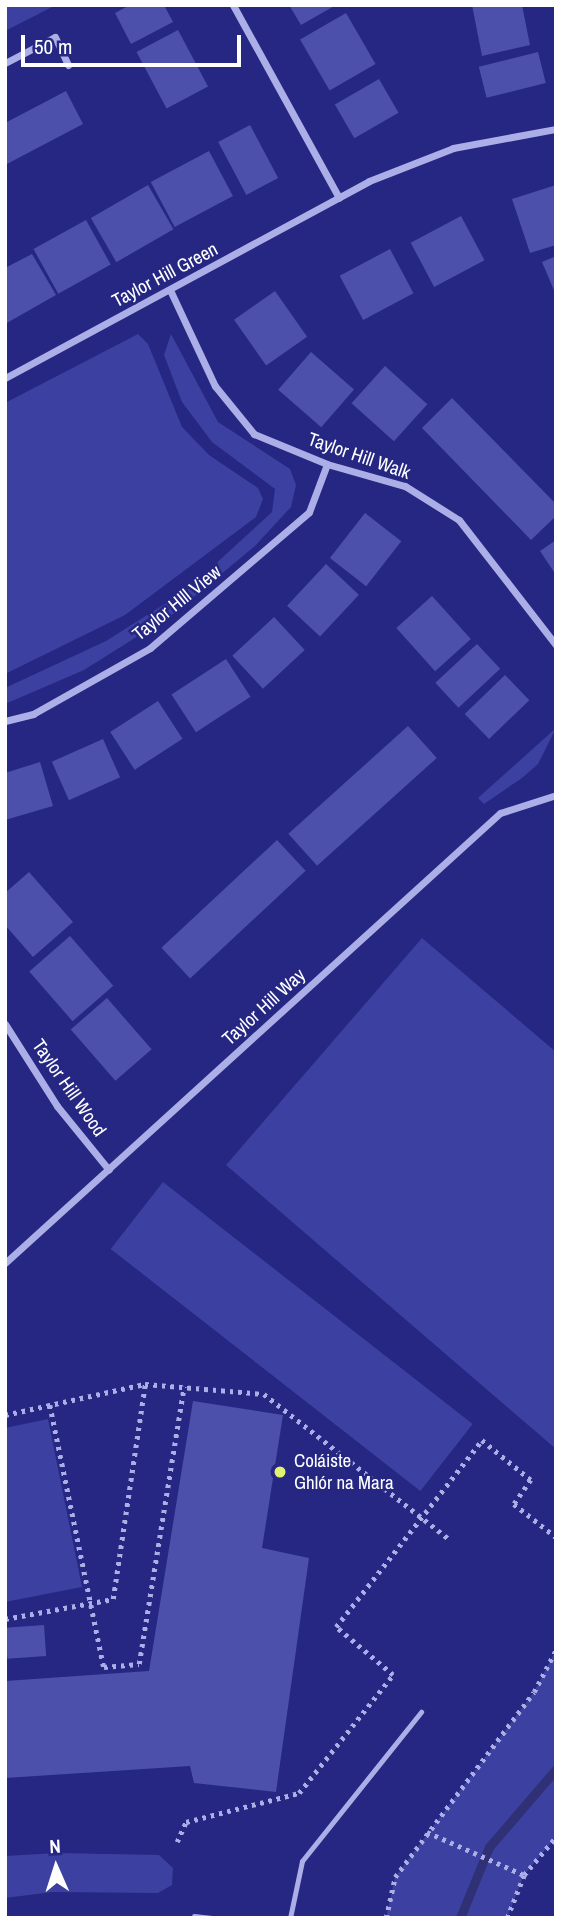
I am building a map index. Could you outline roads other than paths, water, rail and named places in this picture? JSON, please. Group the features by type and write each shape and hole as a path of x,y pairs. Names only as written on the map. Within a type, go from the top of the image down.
{"street":[{"path":"233,5 315,146 339,198"},
{"path":"5,63 55,37 68,65"},
{"name":"Taylor Hill Green","path":"5,378 339,198 453,148 556,129"},
{"name":"Taylor Hill Walk","path":"170,290 230,412 254,434 327,464 405,486 459,520 556,645"},
{"name":"Taylor HIll View","path":"5,721 33,713 150,649 309,512 327,464"},
{"name":"Taylor Hill Way","path":"5,1263 500,813 556,795"},
{"name":"Taylor Hill Wood","path":"5,1024 57,1106 109,1170"}],"lane":[{"path":"290,1918 302,1861 421,1712"},
{"path":"194,1916 212,1918"}],"waterway":[{"path":"460,1918 489,1847 556,1769"}],"place":[{"name":"Coláiste Ghlór na Mara","path":"280,1472"}]}
